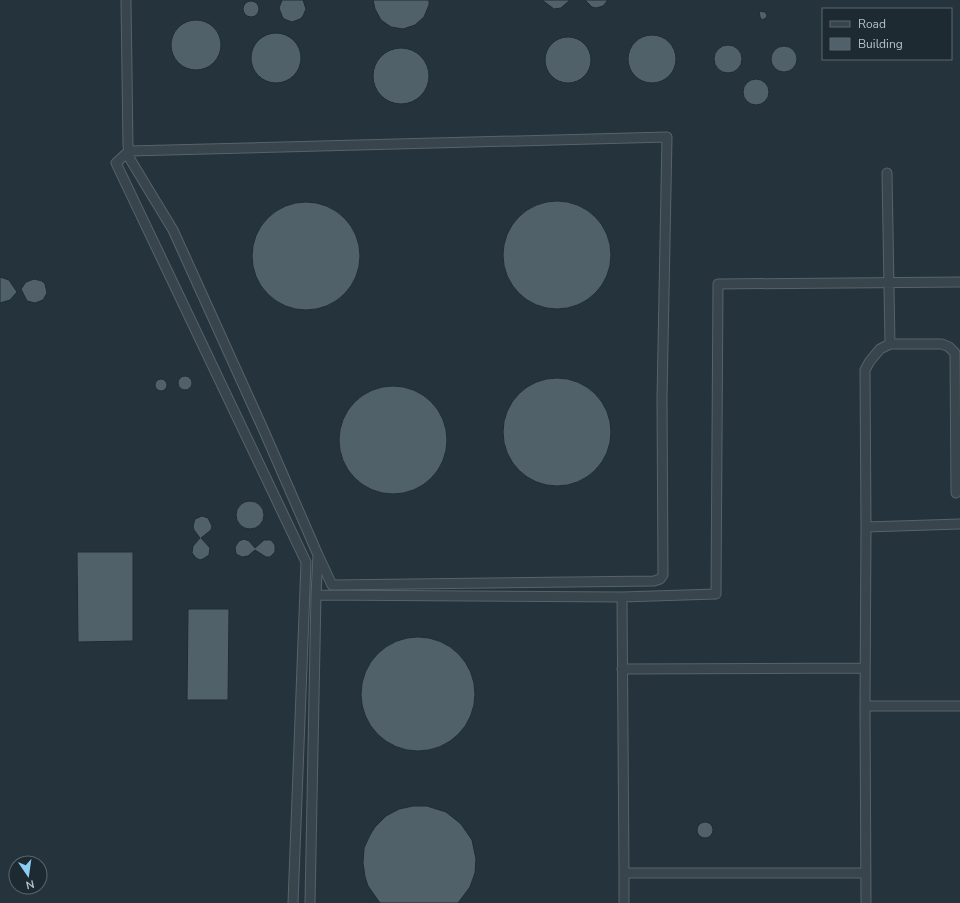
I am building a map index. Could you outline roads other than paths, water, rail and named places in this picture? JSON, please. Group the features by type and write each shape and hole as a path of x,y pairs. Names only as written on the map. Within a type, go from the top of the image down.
{"street":[{"path":"126,0 129,151 130,160 173,230 332,585 654,581 660,579 663,575 662,399 667,137 129,151 116,163 306,562 293,903"},
{"path":"887,172 890,344"},
{"path":"316,595 622,597 716,594 718,284 960,282"},
{"path":"866,903 865,370 880,349 890,344 942,344 949,347 955,353 956,493"},
{"path":"866,527 960,524"},
{"path":"310,903 318,555"},
{"path":"622,597 624,903"},
{"path":"622,669 865,668"},
{"path":"865,706 960,706"},
{"path":"624,873 866,873"}]}
